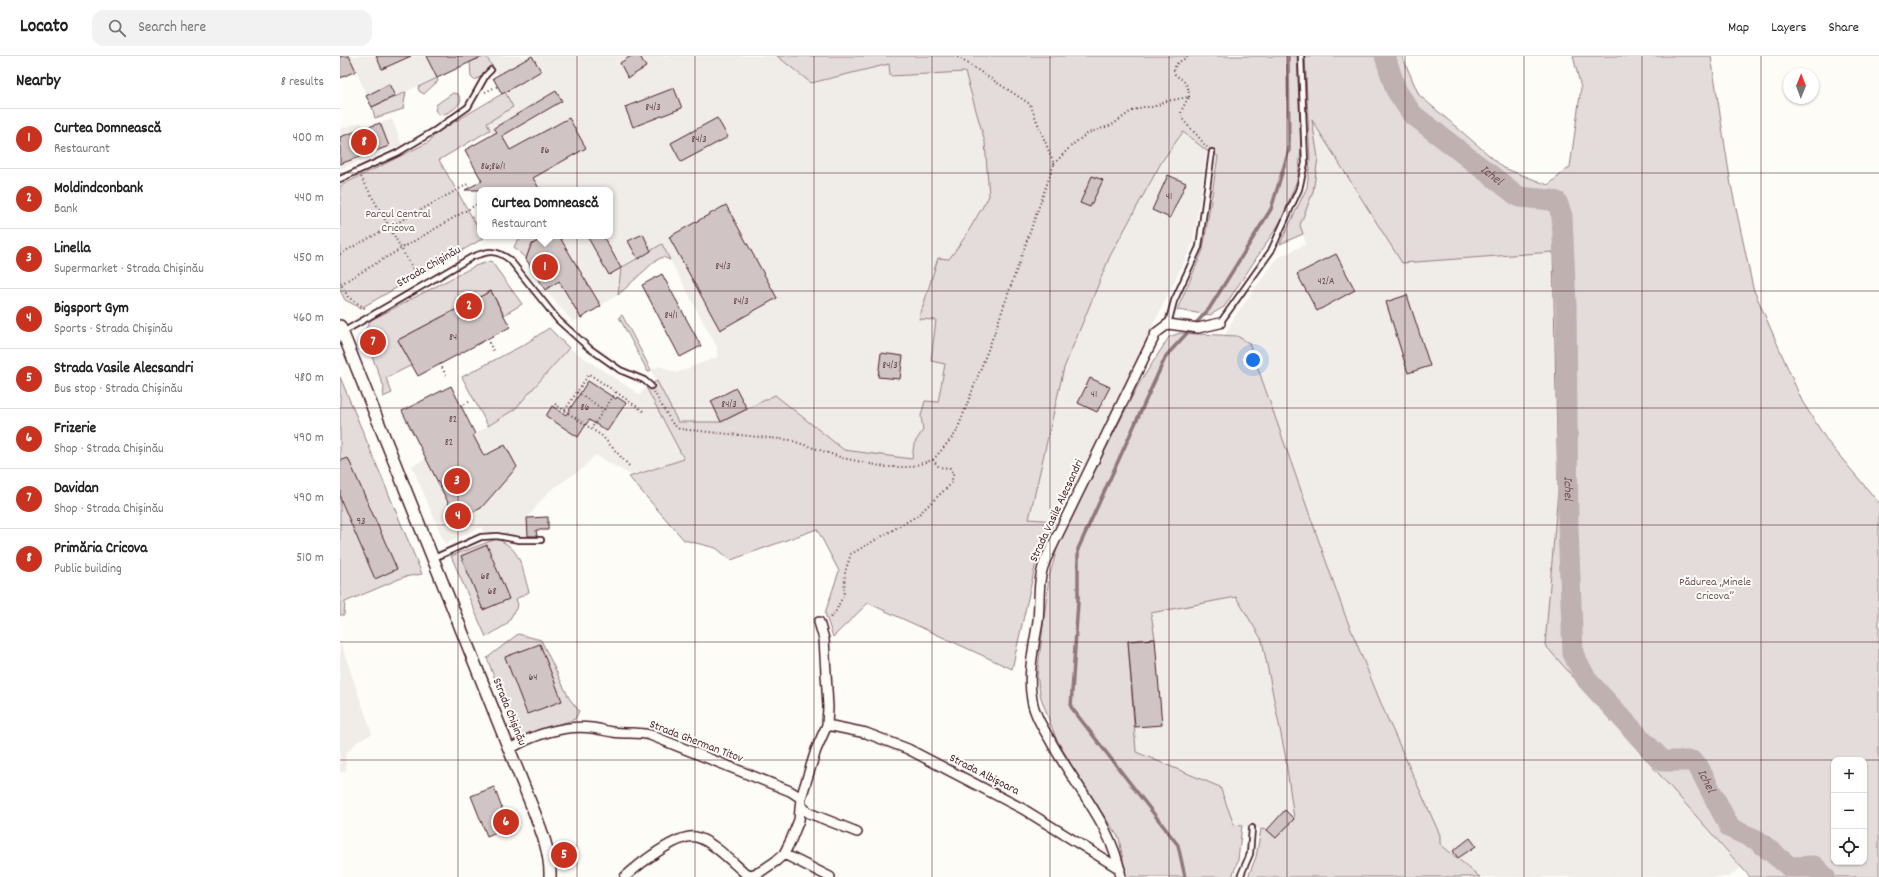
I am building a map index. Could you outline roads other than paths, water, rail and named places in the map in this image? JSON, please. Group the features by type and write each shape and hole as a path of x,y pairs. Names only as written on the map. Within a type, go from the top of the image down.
{"street":[{"path":"1168,324 1198,328 1220,323"},
{"name":"Strada Vasile Alecsandri","path":"1120,873 1108,833 1056,753 1041,724 1032,700 1032,666 1043,564 1156,333 1168,324"},
{"name":"Strada Chișinău","path":"341,329 434,558 546,843 550,877"},
{"path":"625,877 658,853 686,837 701,839 745,873 751,875 765,869 784,854 798,824 801,802 816,750 827,725 828,707 824,639 820,624"},
{"name":"Strada Albișoara","path":"827,725 866,733 908,749 1023,809 1120,873"},
{"name":"Strada Gherman Titov","path":"510,749 518,744 547,734 577,727 592,727 614,732 650,735 790,791 809,812 856,832"},
{"path":"784,854 799,863 830,877"}],"lane":[{"path":"1220,323 1271,251 1299,189 1305,163 1301,56"},
{"path":"340,179 402,149 434,131 468,107 486,75 491,70"},
{"path":"1168,324 1174,301 1199,247 1212,152"},
{"name":"Strada Chișinău","path":"341,329 374,314 482,253 493,251 502,254 510,260 558,320 589,348 620,370 644,380 651,386"},
{"path":"434,558 481,537 497,536 519,540 541,540"},
{"path":"1240,877 1250,854 1252,828"}],"waterway":[{"path":"1185,877 1178,845 1071,707 1078,602 1078,549 1166,356 1209,309 1271,209 1289,150 1288,56"},
{"name":"Ichel","path":"1385,56 1396,90 1412,114 1519,197 1551,200 1557,202 1562,216 1566,306 1568,527 1573,654 1587,680 1663,761 1692,761 1698,766 1730,828 1757,840 1790,867 1814,866 1825,877"}],"place":[{"name":"Primăria Cricova","path":"364,142"},
{"name":"Curtea Domnească","path":"545,267"},
{"name":"Moldindconbank","path":"469,306"},
{"name":"Davidan","path":"373,342"},
{"name":"Linella","path":"457,481"},
{"name":"Bigsport Gym","path":"458,516"},
{"name":"Frizerie","path":"506,822"},
{"name":"Strada Vasile Alecsandri","path":"564,855"}],"park label":[{"name":"Parcul Central Cricova","path":"398,221"},
{"name":"Pădurea „Minele Cricova”","path":"1715,589"}]}
